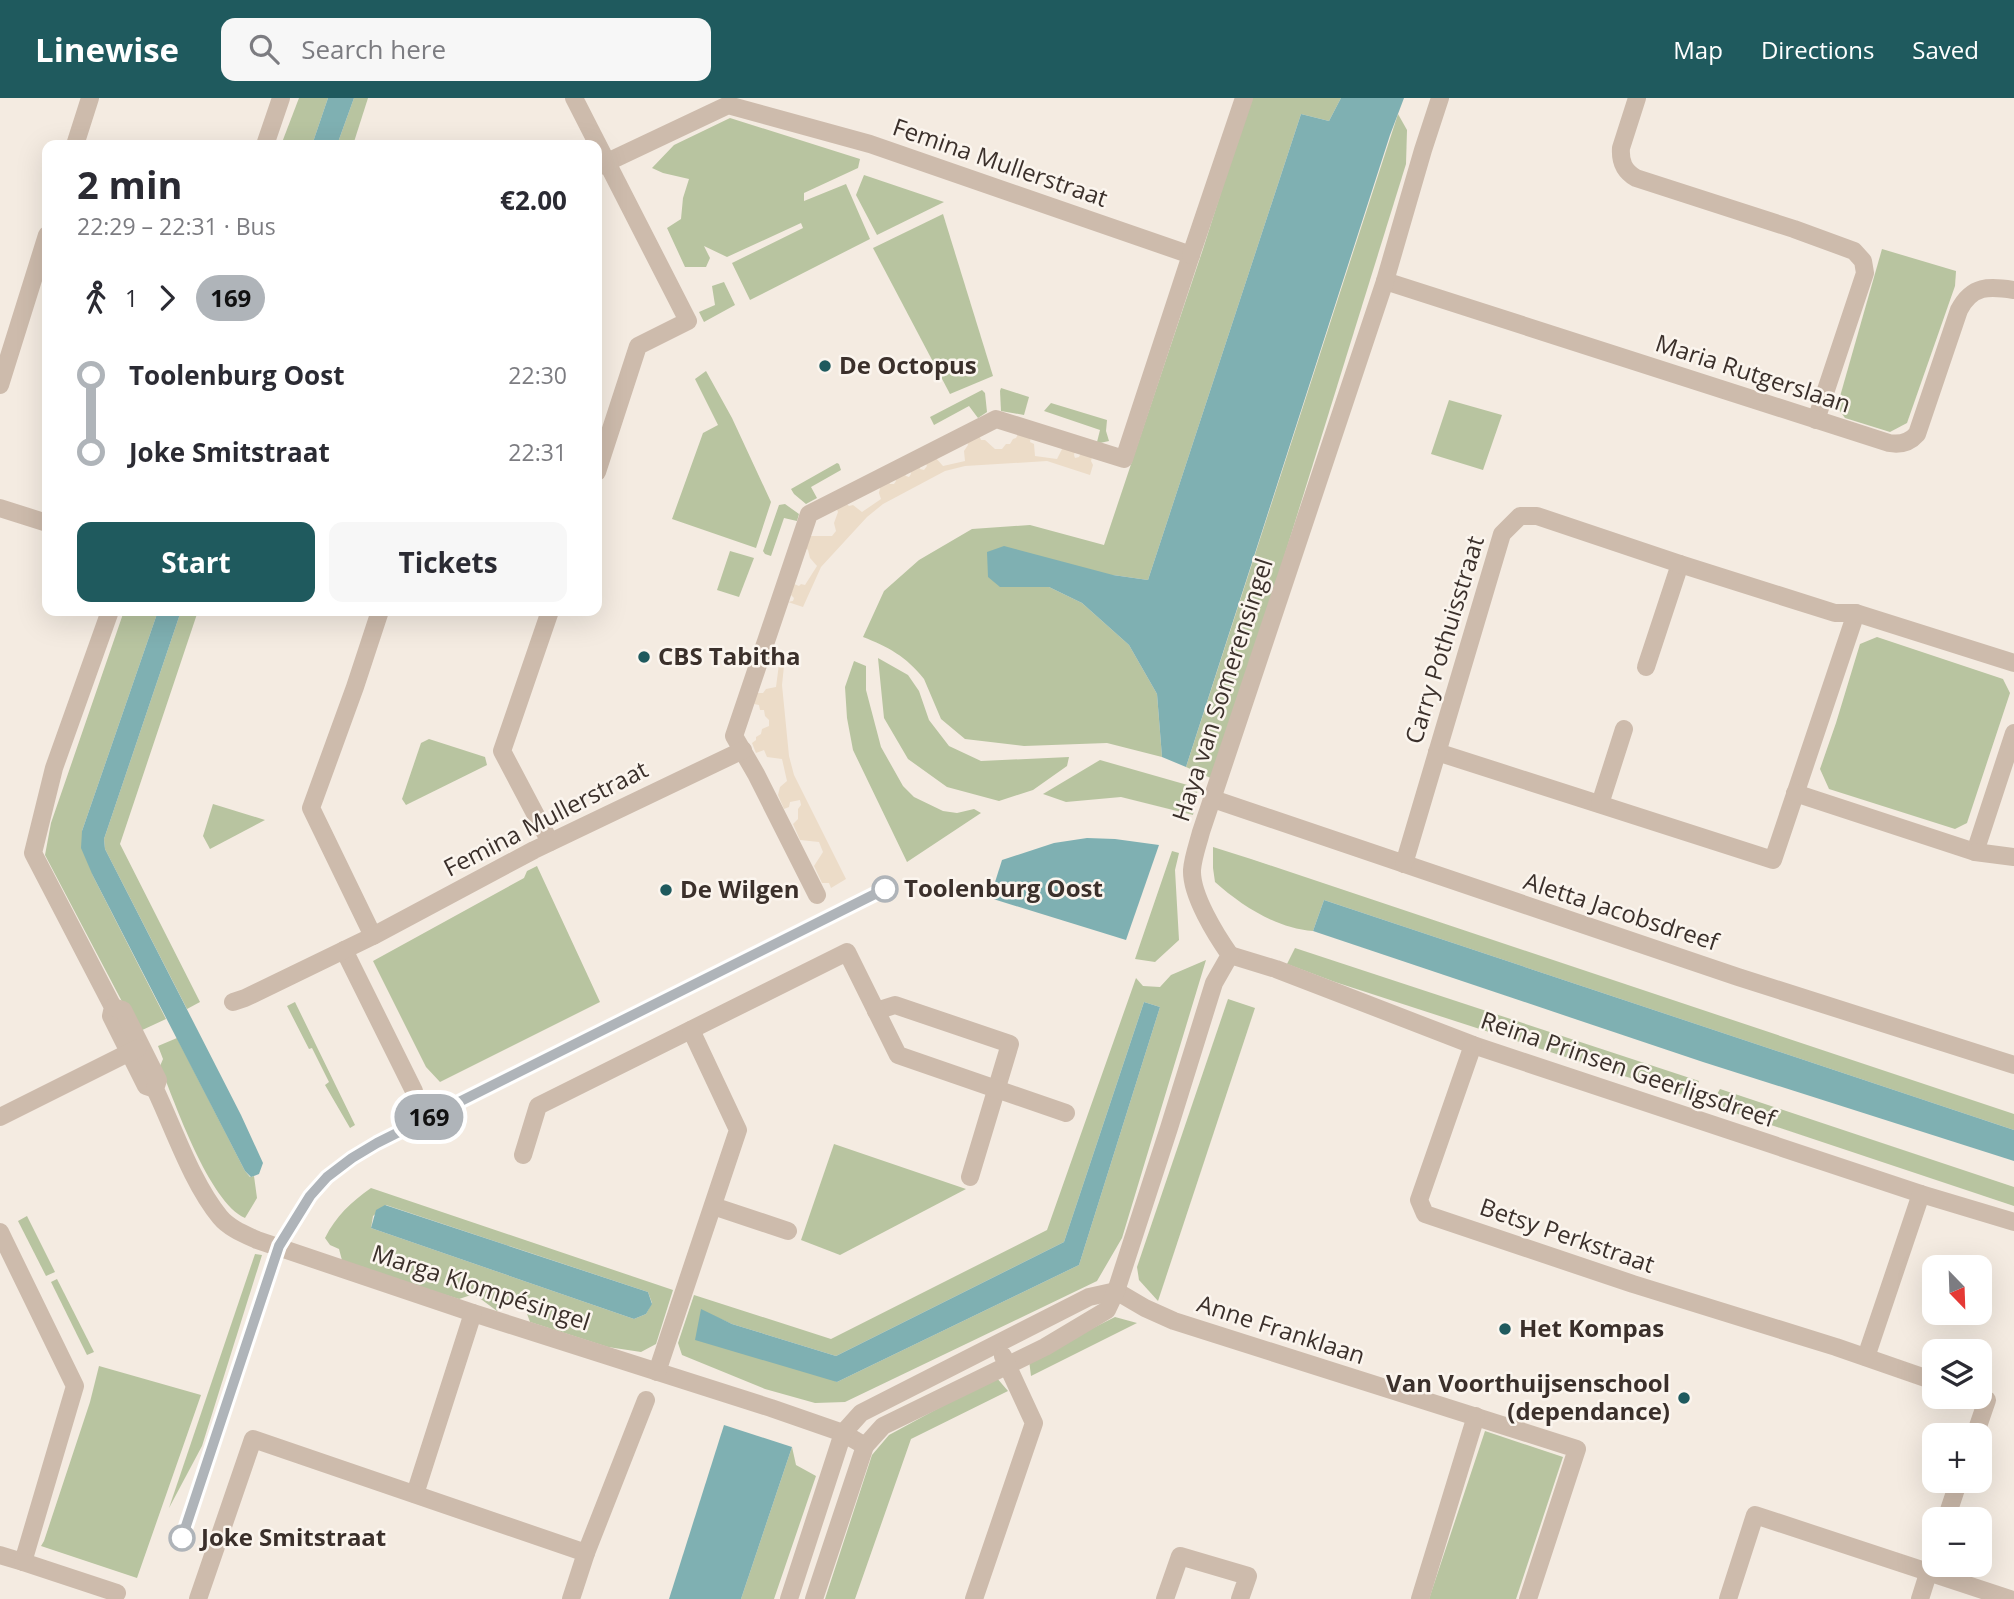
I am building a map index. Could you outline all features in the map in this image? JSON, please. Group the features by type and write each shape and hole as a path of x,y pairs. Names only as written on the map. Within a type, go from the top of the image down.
{"street":[{"path":"77,140 90,98"},
{"path":"267,140 281,98"},
{"path":"574,98 591,140"},
{"path":"817,895 734,736 809,514 996,419 1125,458 1244,98"},
{"path":"1637,98 1621,148 1623,167 1628,173 1636,178 1854,251 1863,261 1865,273 1816,420"},
{"name":"Haya van Somerensingel","path":"1230,955 1213,931 1193,884 1192,869 1201,832 1385,281 1433,100"},
{"name":"Femina Mullerstraat","path":"602,165 728,105 870,144 1191,255"},
{"path":"602,167 688,321 638,346 602,457"},
{"path":"0,385 3,365 42,250"},
{"name":"Maria Rutgerslaan","path":"1385,281 1897,444 1913,439 1917,433 1959,310 1966,297 1975,291 1993,286 2014,290"},
{"path":"0,508 42,521"},
{"name":"Carry Pothuisstraat","path":"1404,864 1502,534 1520,516 1537,516 1835,613 1856,613 2014,663"},
{"path":"1646,667 1680,564"},
{"path":"1437,752 1773,860 1856,613"},
{"name":"Marga Klompésingel","path":"108,616 54,768 33,853 113,1007 123,1010 135,1049 158,1080 155,1089 195,1178 221,1218 236,1230 257,1240 843,1433 865,1446"},
{"path":"373,936 311,808 378,616"},
{"path":"548,616 502,751 550,842"},
{"path":"1600,804 1625,729"},
{"path":"1975,852 2014,733"},
{"name":"Femina Mullerstraat","path":"233,1002 373,936 550,842 743,750"},
{"path":"1796,793 1975,852 2014,857"},
{"name":"Aletta Jacobsdreef","path":"1213,799 1725,972 2014,1065"},
{"path":"344,950 414,1091"},
{"path":"523,1155 538,1106 847,952 898,1055 1066,1113"},
{"path":"814,1599 865,1446 883,1426 1045,1347 1107,1310 1116,1291 1174,1115 1214,984 1230,955"},
{"name":"Reina Prinsen Geerligsdreef","path":"1230,955 1276,969 1473,1045 1921,1194 2014,1222"},
{"path":"876,1011 895,1005 1010,1044 970,1177"},
{"path":"657,1372 738,1130 691,1030"},
{"name":"Betsy Perkstraat","path":"1473,1045 1419,1200 1425,1214 1922,1377"},
{"path":"0,1117 135,1049"},
{"path":"1866,1357 1921,1194"},
{"path":"713,1206 788,1231"},
{"path":"0,1233 75,1386 23,1562"},
{"path":"789,1599 843,1433 861,1413 1089,1297 1116,1291"},
{"name":"Anne Franklaan","path":"1116,1291 1174,1321 1577,1449 1528,1599"},
{"path":"415,1494 473,1313"},
{"path":"974,1599 1034,1423 997,1343"},
{"path":"571,1599 586,1553 646,1400"},
{"path":"1420,1599 1476,1416"},
{"path":"198,1599 253,1439 586,1553"},
{"path":"1728,1599 1755,1515 1922,1571"},
{"path":"0,1555 117,1593"},
{"path":"1165,1599 1180,1556 1248,1576 1240,1599"},
{"path":"1920,1599 1927,1577"},
{"path":"1941,1577 2010,1599"}],"green space":[{"path":"299,98 328,98 314,140 283,140"},
{"path":"354,98 368,98 355,140 339,140"},
{"path":"1251,98 1341,98 1329,121 1301,114 1148,580 1113,575 1000,587 1049,587 1082,603 1129,645 1157,694 1162,757 1107,743 1024,746 965,739 941,719 924,679 910,664 889,649 863,637 884,591 919,560 972,529 1030,525 1104,545"},
{"path":"1398,114 1407,130 1406,164 1215,780 1186,767"},
{"path":"730,118 860,159 858,168 804,193 804,201 846,184 870,239 750,300 732,263 803,228 801,223 727,257 704,246 710,258 706,267 685,267 667,228 681,219 683,198 689,179 652,168 674,145"},
{"path":"864,175 944,202 877,235 856,195"},
{"path":"943,214 993,376 950,394 873,248"},
{"path":"1882,249 1956,271 1955,286 1907,423 1890,432 1845,418 1837,407"},
{"path":"724,282 735,305 704,322 699,312 715,305 712,286"},
{"path":"706,371 732,418 771,502 756,548 672,519 703,433 718,425 695,379"},
{"path":"1001,388 1029,397 1024,415 1001,411"},
{"path":"982,390 985,393 987,412 978,418 969,406 934,425 930,417"},
{"path":"1449,400 1502,415 1483,470 1431,454"},
{"path":"1051,403 1107,420 1109,441 1097,442 1100,430 1044,411"},
{"path":"837,463 841,470 811,487 817,498 806,504 794,494 791,489"},
{"path":"785,504 799,514 797,521 784,518 771,556 765,554 763,551 779,505"},
{"path":"730,551 754,558 739,597 717,590"},
{"path":"122,616 156,616 82,831 93,876 166,1019 138,1032 45,855 51,823"},
{"path":"179,616 196,616 120,844 200,1002 187,1009 105,849 104,839"},
{"path":"1877,637 2003,679 2010,693 1967,823 1955,829 1829,789 1820,769 1860,644"},
{"path":"878,658 908,675 919,691 929,720 949,746 981,761 1069,757 1067,766 1033,790 999,801 947,787 908,759 884,718"},
{"path":"854,661 866,666 866,690 881,747 903,786 914,797 943,811 957,813 974,809 981,813 907,862 853,750 845,687"},
{"path":"429,739 485,757 487,765 406,805 402,799 421,743"},
{"path":"1100,760 1198,788 1193,815 1121,797 1066,802 1043,794"},
{"path":"213,804 265,820 210,849 203,836"},
{"path":"1213,847 2014,1114 2014,1130 1324,900 1313,931 1273,921 1236,899 1215,882"},
{"path":"1172,851 1179,853 1175,870 1179,940 1155,962 1135,959"},
{"path":"537,866 600,1002 440,1082 426,1067 373,961 524,878 527,871"},
{"path":"1295,948 1699,1081 1692,1098 1335,982 1287,964"},
{"path":"1206,960 1122,1238 1097,1281 845,1402 815,1403 765,1389 682,1355 678,1343 694,1295 831,1339 1047,1230 1136,978 1143,986 1160,987 1171,975","holes":["1144,1002 1160,1007 1079,1265 837,1382 700,1310 732,1324 836,1356 1064,1242"]},
{"path":"1228,999 1255,1008 1158,1301 1139,1280 1137,1267"},
{"path":"295,1002 355,1125 350,1128 325,1085 329,1082 312,1048 309,1049 287,1006"},
{"path":"177,1038 245,1171 250,1177 254,1176 257,1198 245,1218 219,1193 206,1173 160,1066 163,1059 158,1046"},
{"path":"1720,1089 2014,1187 2014,1206 1711,1105"},
{"path":"834,1144 966,1189 840,1255 801,1240"},
{"path":"371,1188 673,1290 656,1344 641,1352 608,1347 530,1322 525,1308 507,1302 497,1311 474,1294 459,1299 343,1264 339,1249 330,1245 325,1238 339,1216","holes":["386,1205 648,1292 652,1303 646,1314 634,1319 371,1228 373,1216"]},
{"path":"27,1216 55,1272 46,1276 18,1221"},
{"path":"255,1254 262,1255 202,1446 169,1508"},
{"path":"57,1279 94,1352 87,1355 51,1282"},
{"path":"1115,1317 1137,1323 1031,1376 1029,1360"},
{"path":"99,1366 201,1395 137,1578 41,1546 90,1402"},
{"path":"996,1377 1008,1391 911,1439 855,1599 825,1599 872,1455 889,1435"},
{"path":"1485,1431 1563,1457 1516,1599 1429,1599"},
{"path":"792,1447 796,1465 816,1476 774,1599 741,1599"}],"shaded area":[{"path":"1019,432 1031,436 1030,442 1034,444 1035,456 1057,459 1063,447 1075,451 1075,458 1081,453 1092,457 1090,475 1047,461 965,466 945,471 883,504 867,517 821,567 803,607 788,602 794,598 791,595 794,584 805,585 817,566 806,548 810,536 832,536 836,531 836,507 845,502 862,512 881,499 878,485 888,480 890,484 894,484 894,477 903,472 909,477 910,469 919,465 920,469 924,470 927,466 925,462 935,457 943,466 965,461 967,441 979,435 981,440 985,440 995,449 1002,449 1016,438"},
{"path":"779,664 784,666 782,685 789,756 794,775 846,879 831,888 829,883 822,883 814,866 823,852 819,842 800,840 793,824 798,819 800,800 790,802 789,807 784,809 778,795 780,787 787,781 782,759 767,757 764,750 756,753 752,743 762,729 769,726 764,710 754,704 757,693 776,687"}],"water":[{"path":"328,98 354,98 339,140 314,140"},
{"path":"1341,98 1404,98 1186,767 1162,757 1157,694 1129,645 1082,603 1049,587 1000,587 988,577 987,552 1004,546 1113,575 1148,580 1301,114 1329,121"},
{"path":"156,616 179,616 104,839 105,849 241,1115 263,1163 259,1174 251,1177 245,1171 93,876 81,848 82,831"},
{"path":"1087,838 1159,845 1126,940 990,898 1002,860 1054,843"},
{"path":"1324,900 2014,1130 2014,1161 1703,1062 1313,931"},
{"path":"1144,1002 1160,1007 1079,1265 837,1382 695,1340 701,1309 732,1324 836,1356 1064,1242"},
{"path":"385,1205 648,1292 652,1304 646,1314 634,1319 371,1228 376,1210"},
{"path":"724,1425 792,1447 741,1599 669,1599"}],"bus line":[{"name":"169","path":"182,1538 279,1246 310,1196 327,1177 377,1143 885,889"}],"place":[{"name":"De Octopus","path":"825,366"},
{"name":"CBS Tabitha","path":"644,657"},
{"name":"Toolenburg Oost","path":"885,889"},
{"name":"De Wilgen","path":"666,890"},
{"name":"Het Kompas","path":"1505,1329"},
{"name":"Van Voorthuijsenschool (dependance)","path":"1684,1398"},
{"name":"Joke Smitstraat","path":"182,1538"}]}
